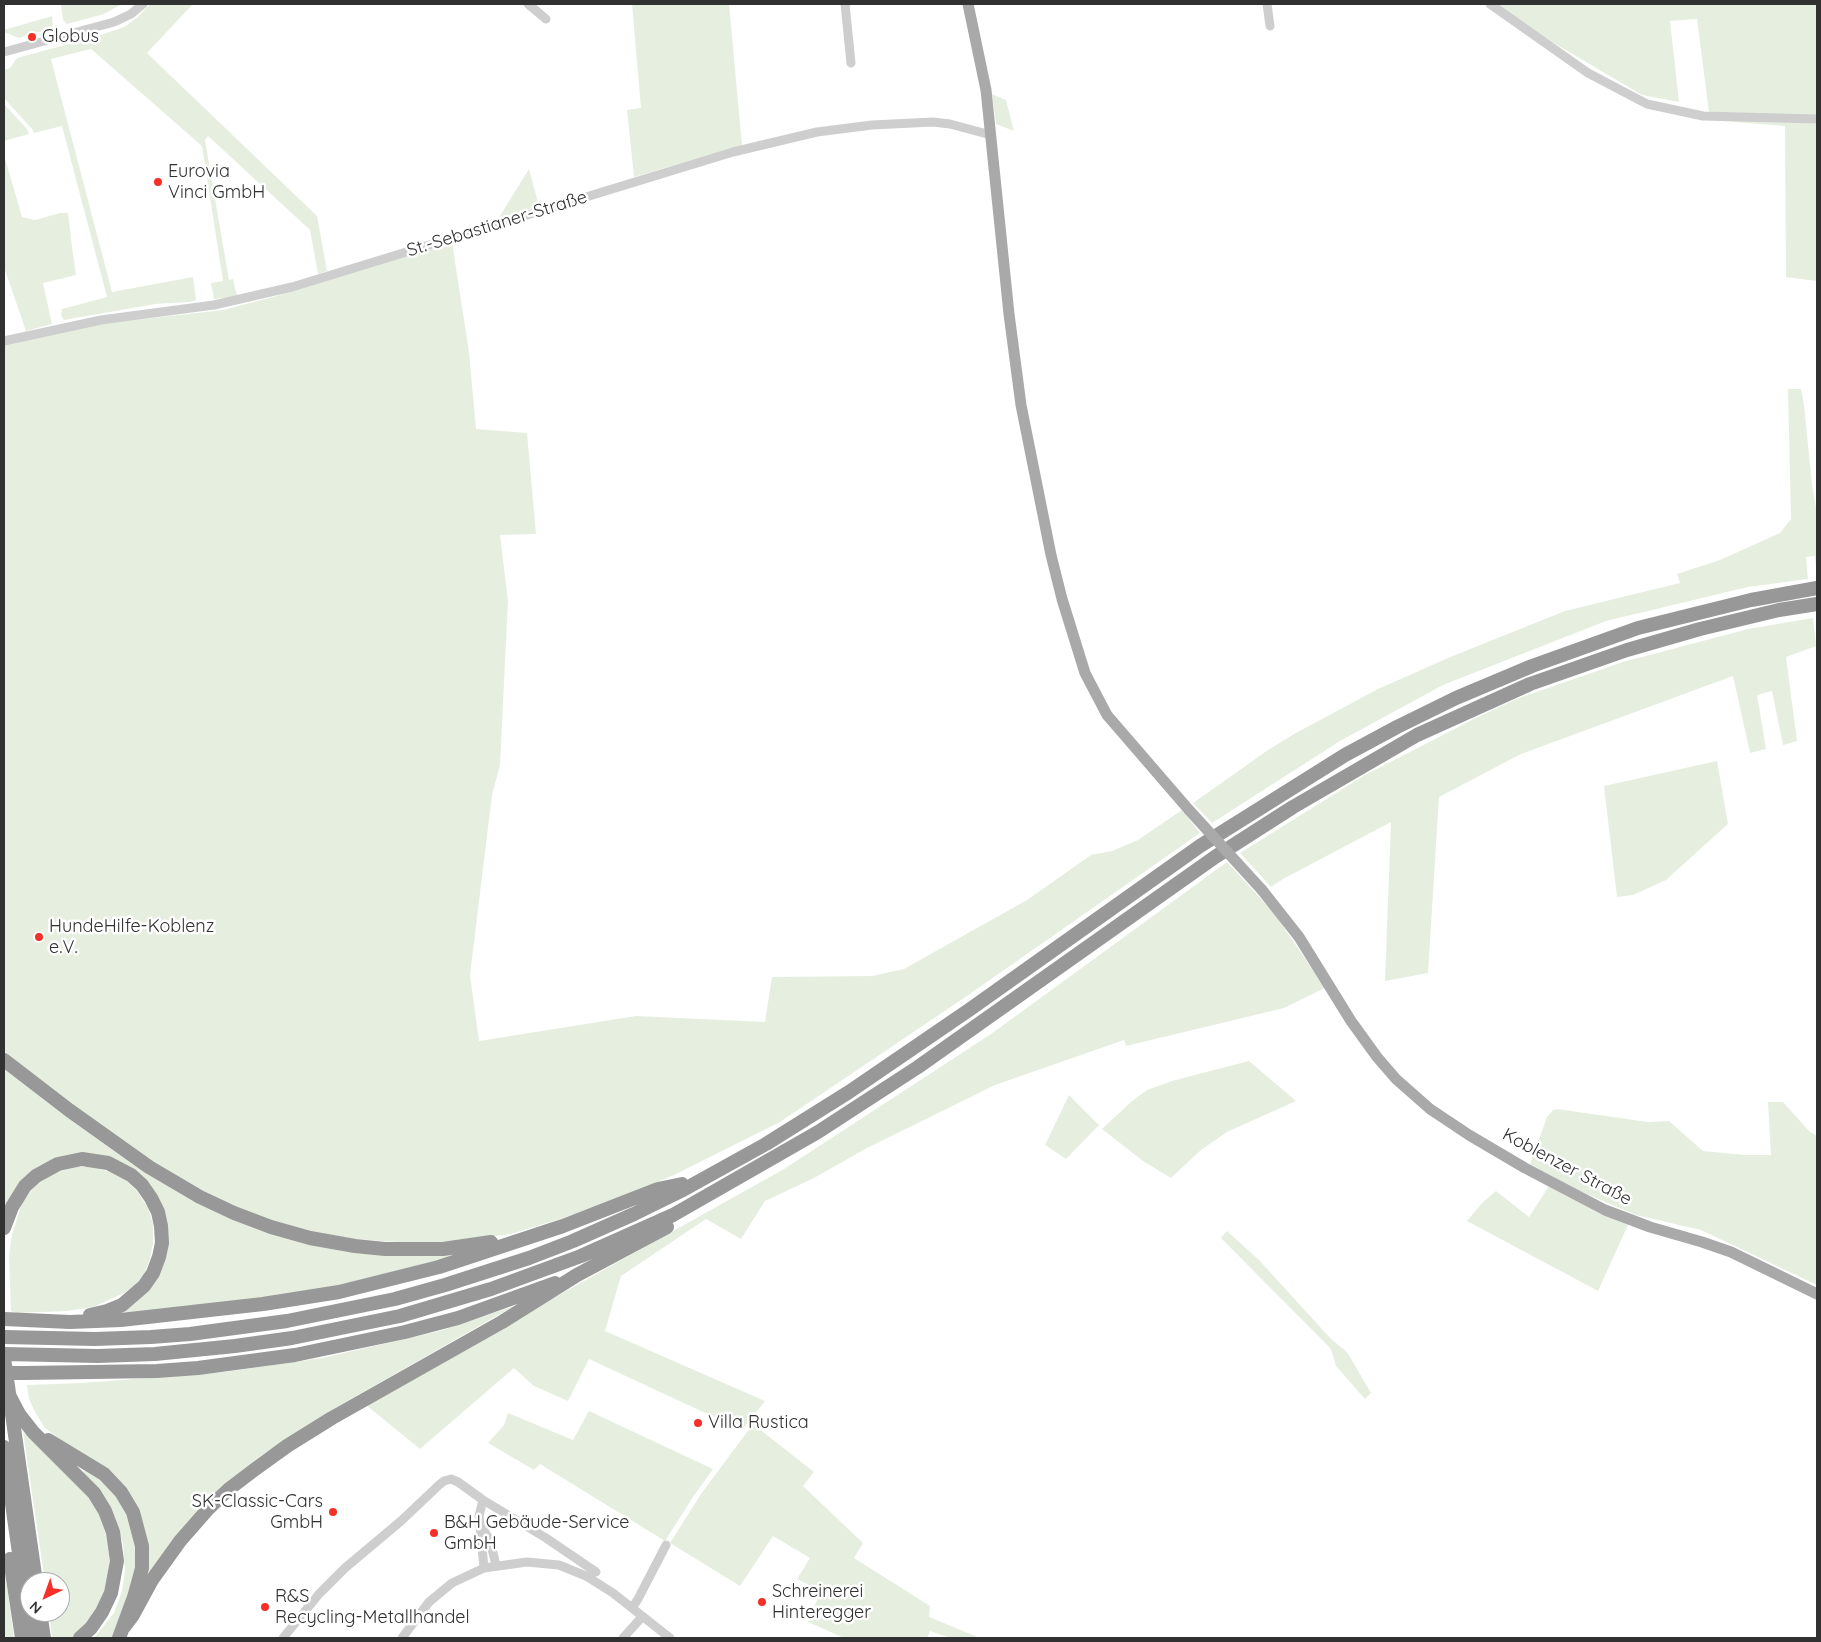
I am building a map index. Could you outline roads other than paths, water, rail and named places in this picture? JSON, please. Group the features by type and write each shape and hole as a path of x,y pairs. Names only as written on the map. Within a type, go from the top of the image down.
{"highway":[{"path":"4,1337 95,1339 190,1334 287,1321 395,1299 483,1274 555,1248 634,1214 700,1181 766,1144 849,1092 969,1010 1200,846 1353,750 1456,698 1584,646 1638,628 1700,611 1817,588"},
{"path":"4,1354 98,1356 155,1354 292,1338 392,1318 491,1289 581,1256 673,1215 818,1132 918,1067 1223,852 1309,797 1417,735 1530,684 1627,650 1700,629 1779,610 1817,604"},
{"path":"4,1060 69,1110 172,1182 234,1213 271,1227 310,1238 355,1246 408,1250 477,1246 563,1226"},
{"path":"4,1228 12,1207 25,1186 47,1169 69,1161 95,1160 120,1168 142,1185 158,1212 162,1243 160,1257 153,1273 144,1286 122,1305 107,1311 50,1321"},
{"path":"10,1320 121,1320 263,1304 339,1292 439,1267 563,1226 658,1189 700,1181"},
{"path":"122,1632 156,1572 180,1541 208,1509 254,1470 287,1446 332,1418 502,1322 577,1275 676,1222 711,1194"},
{"path":"4,1372 156,1371 206,1367 295,1355 362,1342 458,1318 577,1275"},
{"path":"4,1358 35,1572"},
{"path":"8,1393 24,1421 44,1445 90,1489 105,1511 113,1532 117,1561 111,1593 102,1612 91,1628 80,1638"},
{"path":"24,1421 52,1443 104,1474 121,1492 133,1512 142,1546 142,1568 122,1632"},
{"path":"4,1447 31,1638"},
{"path":"4,1514 22,1638"},
{"path":"42,1622 44,1638"}],"main road":[{"name":"Koblenzer Straße","path":"968,4 984,77 1008,305 1021,405 1051,555 1072,634 1091,686 1107,715 1262,890 1299,938 1343,1008 1377,1057 1396,1079 1430,1109 1469,1135 1605,1210 1650,1228 1731,1252 1817,1294"}],"street":[{"path":"528,4 546,19"},
{"path":"845,4 851,63"},
{"path":"1267,4 1270,26"},
{"path":"1490,4 1588,73 1647,104 1703,116 1817,119"},
{"path":"4,52 114,22 131,14 141,5"},
{"name":"St.-Sebastianer-Straße","path":"4,341 101,320 214,305 284,289 733,152 817,132 872,125 923,122 950,124 991,139"},
{"path":"283,1638 319,1594 345,1568 401,1521 439,1485 451,1479 546,1538 596,1572"},
{"path":"483,1500 480,1511 484,1568"},
{"path":"481,1525 490,1541 496,1566"},
{"path":"632,1608 666,1545"},
{"path":"402,1638 418,1615 436,1596 461,1578 484,1568 516,1562 559,1565 573,1570 597,1582 670,1638"},
{"path":"623,1638 642,1617"}],"place":[{"name":"Globus","path":"32,37"},
{"name":"Eurovia Vinci GmbH","path":"158,182"},
{"name":"HundeHilfe-Koblenz e.V.","path":"39,937"},
{"name":"Villa Rustica","path":"698,1423"},
{"name":"SK-Classic-Cars GmbH","path":"333,1512"},
{"name":"B&H Gebäude-Service GmbH","path":"434,1533"},
{"name":"Schreinerei Hinteregger","path":"762,1602"},
{"name":"R&S Recycling-Metallhandel","path":"265,1607"}]}
